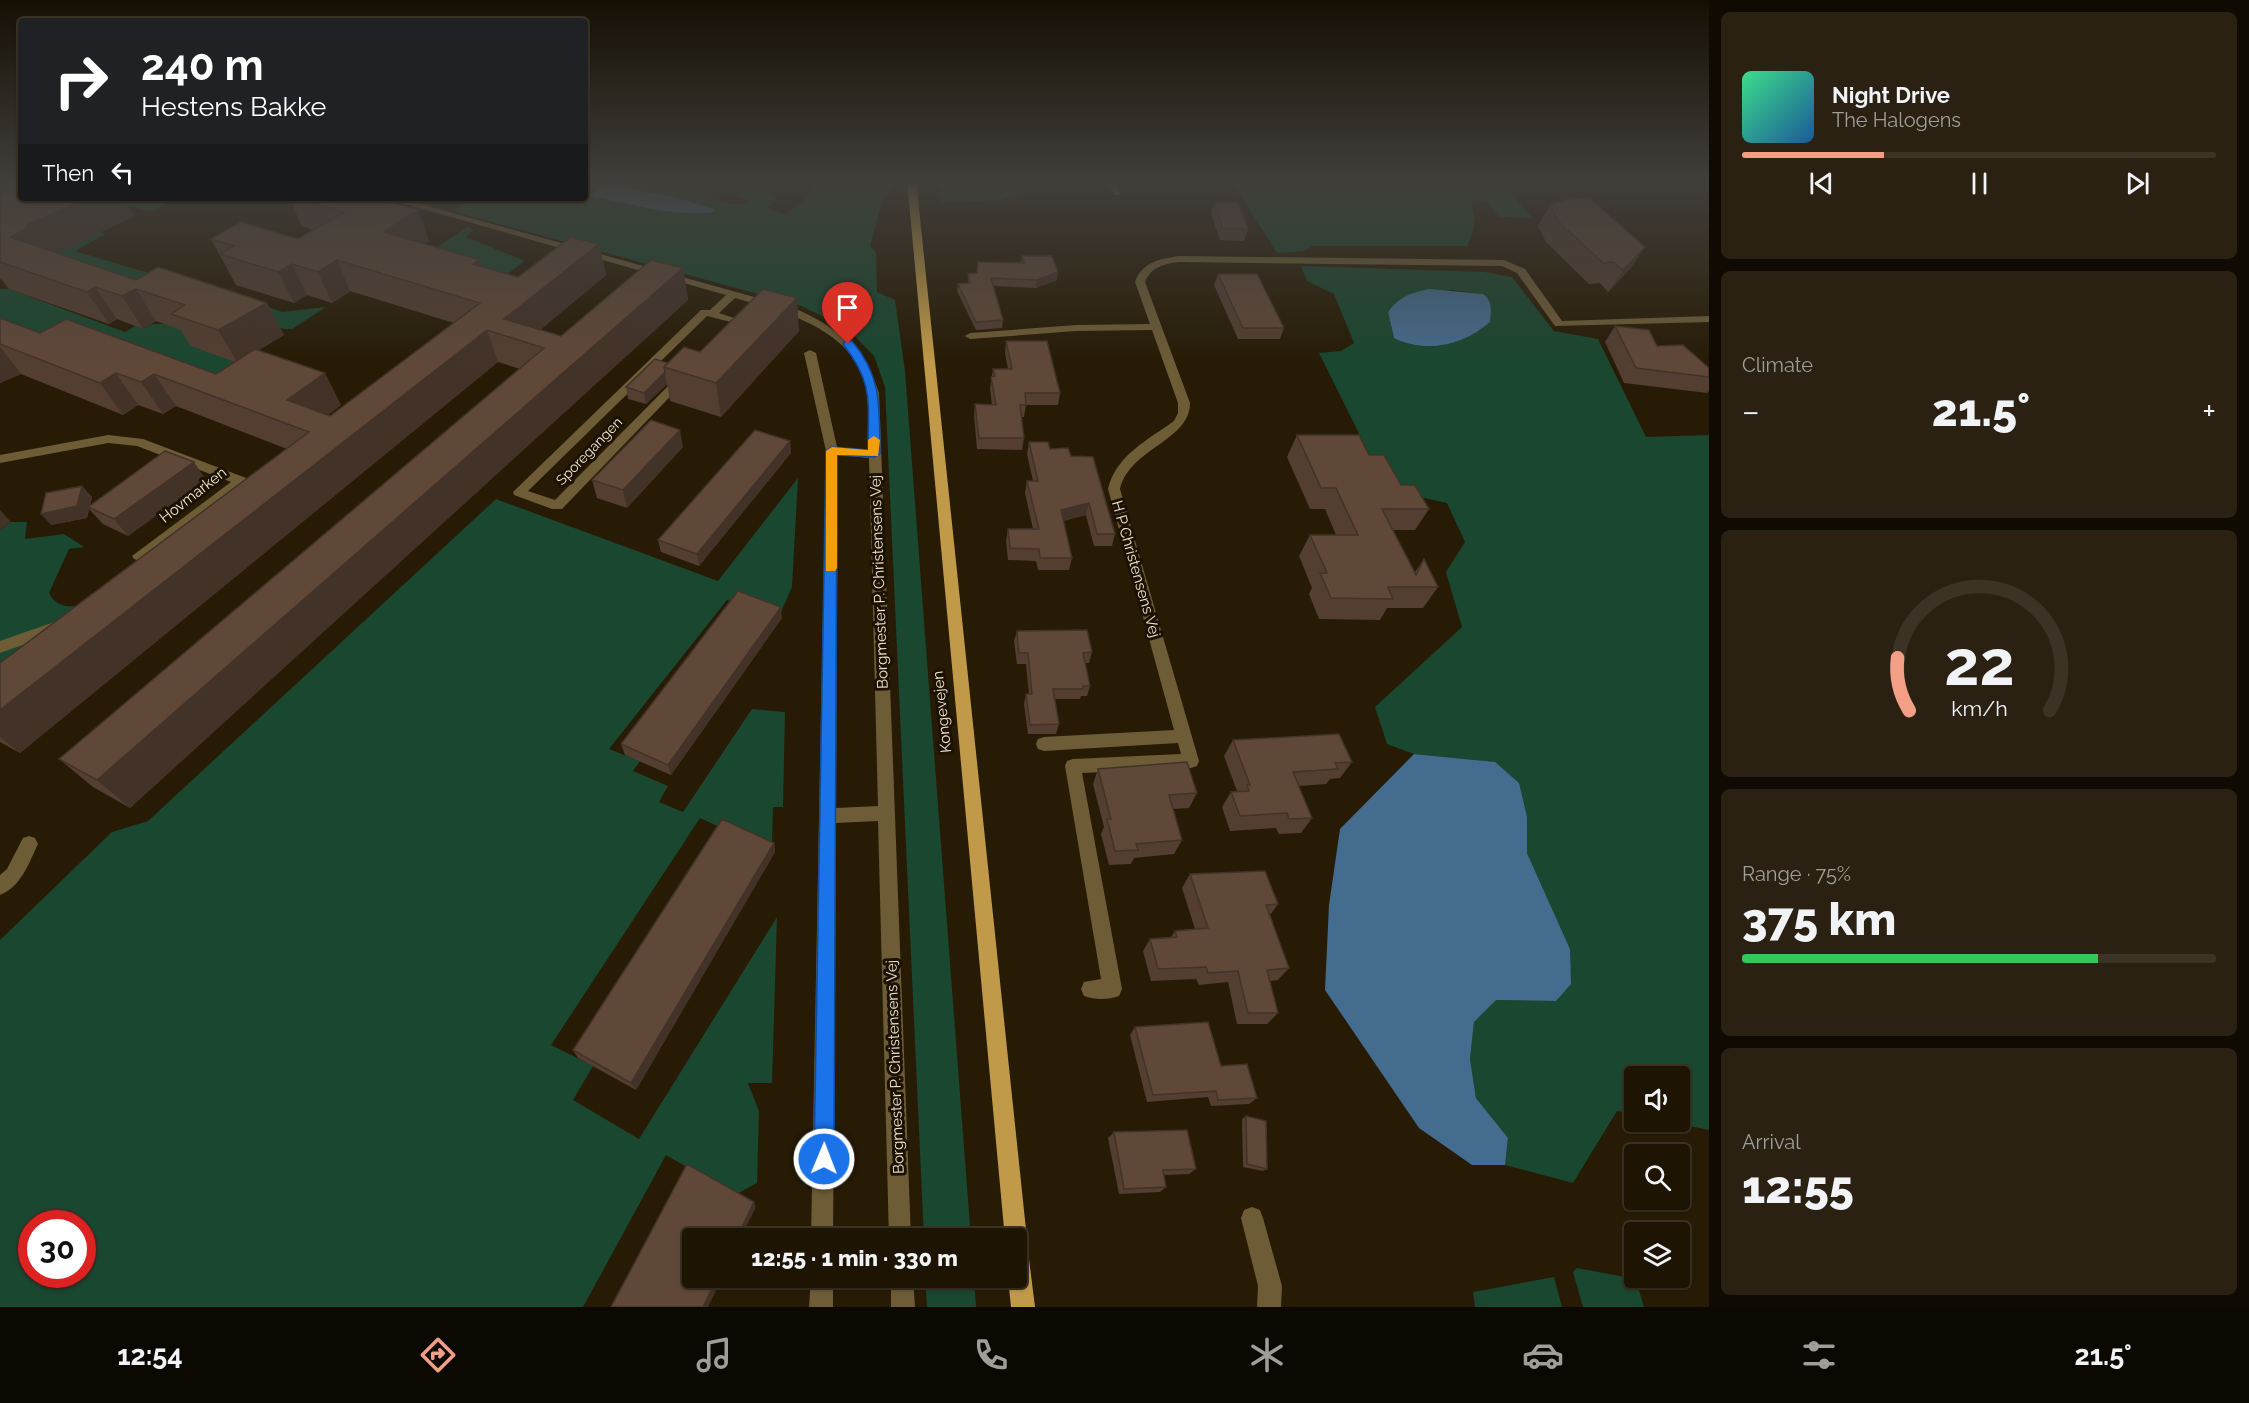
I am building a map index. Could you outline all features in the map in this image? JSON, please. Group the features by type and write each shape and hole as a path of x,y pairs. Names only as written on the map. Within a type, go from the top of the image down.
{"main road":[{"name":"Kongevejen","path":"917,241 1015,1228"},
{"path":"1021,1288 1023,1307"}],"street":[{"name":"Borgmester P. Christensens Vej","path":"543,241 733,294 812,319 848,344 861,359 869,375 873,393 900,1228"},
{"name":"H P Christensens Vej","path":"1091,989 1112,988 1073,766 1191,761 1114,489 1115,478 1124,466 1179,423 1184,413 1184,403 1140,282 1141,275 1155,264 1179,259 1504,263 1521,271 1559,324 1709,319"},
{"name":"Sporegangen","path":"689,371 557,506 519,492 705,312 712,314 733,294"},
{"path":"712,314 738,321 722,338"},
{"path":"970,336 1076,328 1155,327"},
{"path":"810,353 832,451 822,1228"},
{"name":"Hovmarken","path":"0,459 108,439 139,442 241,481 140,556 166,566 149,579"},
{"path":"832,451 874,454"},
{"path":"0,647 69,622"},
{"path":"1044,744 1184,736"},
{"path":"829,816 886,813"},
{"path":"0,887 13,874 29,844"},
{"path":"1252,1218 1270,1286 1269,1307"},
{"path":"821,1307 822,1288"},
{"path":"902,1288 903,1307"}],"green space":[{"path":"19,241 93,241 75,251 172,280 198,282 282,312 326,307 292,329 284,329 183,295 177,299"},
{"path":"446,241 476,241 525,261 488,288 411,265"},
{"path":"562,241 871,241 870,246 876,253 877,292 895,300 905,371 970,1228 923,1228 885,387 874,356 847,328 799,305"},
{"path":"1269,241 1469,241 1467,246 1313,246 1304,251 1277,253"},
{"path":"1301,266 1485,272 1512,277 1554,331 1598,339 1646,437 1709,435 1709,1130 1690,1126 1690,1066 1624,1066 1624,1112 1617,1111 1573,1183 1505,1165 1508,1138 1476,1098 1470,1059 1474,1022 1495,1000 1556,1001 1570,949 1527,853 1527,817 1494,762 1414,754 1387,744 1375,707 1462,627 1446,572 1465,542 1447,503 1387,490 1319,353 1341,351 1354,343 1334,294 1307,281","holes":["1451,290 1483,294 1394,338 1388,312"]},
{"path":"0,289 9,289 125,332 135,326 143,329 152,324 165,324 253,355 203,388 0,334"},
{"path":"798,478 792,587 781,612 727,600 609,749 640,761 633,771 668,786 659,802 683,812 752,709 785,712 783,807 773,807 772,843 737,835 700,818 551,1045 593,1066 573,1100 639,1139 777,917 772,1083 748,1083 759,1111 757,1183 735,1195 666,1155 583,1307 0,1307 0,940 112,832 148,821 496,499 718,581"},
{"path":"11,522 27,522 25,539 64,534 84,547 69,549 49,593 61,605 88,604 0,698 0,530"},
{"path":"1577,1268 1624,1277 1624,1288 1638,1288 1644,1307 1583,1307 1573,1272"},
{"path":"1554,1277 1562,1307 1475,1307 1473,1292"},
{"path":"926,1288 975,1288 976,1307 927,1307"}],"water":[{"path":"1429,289 1483,294 1490,303 1490,322 1469,336 1444,345 1419,345 1394,338 1388,312 1406,296"},
{"path":"1414,754 1495,762 1519,783 1527,817 1527,853 1570,949 1571,984 1556,1001 1496,1000 1474,1022 1470,1059 1476,1098 1508,1138 1505,1165 1472,1165 1419,1128 1325,990 1329,905 1340,829"}],"building":[{"path":"0,241 22,241 136,280 158,267 267,303 218,330 171,314 185,305 136,289 122,296 95,287 87,292 0,262"},
{"path":"218,241 415,241 480,260 473,264 518,277 566,241 587,241 599,244 504,319 561,336 651,260 683,268 97,780 59,759 544,348 487,330 0,710 0,663 309,432 154,374 141,382 116,373 100,383 0,344 0,318 40,333 66,319 216,374 255,349 325,373 287,400 330,416 480,303 337,260 318,272 292,264 278,272 220,254 234,246"},
{"path":"1579,241 1638,241 1645,247 1623,270 1613,262 1603,263"},
{"path":"1022,256 1052,256 1058,272 1037,280 991,278 1003,320 976,322 958,284 970,283 968,274 977,273 978,262 1024,263"},
{"path":"1218,274 1257,274 1284,328 1243,328"},
{"path":"763,289 797,298 716,383 664,367 684,347 700,352"},
{"path":"1615,326 1649,330 1657,346 1683,345 1709,368 1709,377 1636,368"},
{"path":"1006,341 1047,341 1060,393 1025,393 1026,405 1020,405 1024,438 979,438 975,404 996,405 991,377 995,376 993,369 1012,369"},
{"path":"655,359 668,363 664,367 665,372 644,393 626,387"},
{"path":"651,420 680,430 623,490 592,480"},
{"path":"755,430 790,441 697,554 658,540"},
{"path":"1297,435 1359,435 1369,455 1384,455 1401,485 1415,485 1429,509 1382,509 1416,575 1424,559 1438,587 1388,587 1393,599 1331,598 1320,573 1327,573 1310,535 1358,535 1336,488 1321,488"},
{"path":"1029,442 1048,442 1050,449 1068,448 1071,456 1093,457 1115,534 1097,534 1089,503 1061,510 1072,558 1040,558 1039,549 1010,548 1008,529 1039,529 1027,481 1038,481"},
{"path":"165,451 194,462 114,519 88,507"},
{"path":"82,486 77,506 41,514 46,493"},
{"path":"738,591 781,607 668,765 621,744"},
{"path":"1087,630 1092,652 1083,653 1090,686 1083,686 1083,689 1053,689 1059,724 1030,725 1026,694 1032,694 1028,653 1019,653 1017,631"},
{"path":"1339,734 1352,762 1335,763 1338,769 1293,772 1312,818 1289,819 1287,813 1240,816 1231,792 1249,791 1247,785 1250,785 1233,740"},
{"path":"1187,762 1197,793 1169,795 1182,840 1136,844 1138,850 1115,851 1107,819 1111,819 1098,769"},
{"path":"722,819 774,843 631,1083 573,1050"},
{"path":"1265,871 1278,904 1266,905 1289,968 1267,970 1278,1013 1248,1013 1238,971 1208,973 1206,967 1158,969 1150,939 1177,937 1175,931 1208,928 1190,874"},
{"path":"1208,1022 1221,1066 1247,1064 1257,1098 1218,1100 1216,1091 1153,1095 1135,1027"},
{"path":"1246,1116 1266,1121 1267,1169 1247,1164"},
{"path":"1187,1130 1196,1169 1163,1170 1166,1187 1124,1189 1114,1132"},
{"path":"687,1164 754,1202 741,1228 682,1228 682,1288 712,1288 703,1307 611,1307"}],"slow traffic":[{"path":"830,568 832,451 874,454 874,440"}],"route":[{"path":"824,1159 832,451 874,454 873,393 869,375 861,359 848,344"}]}
